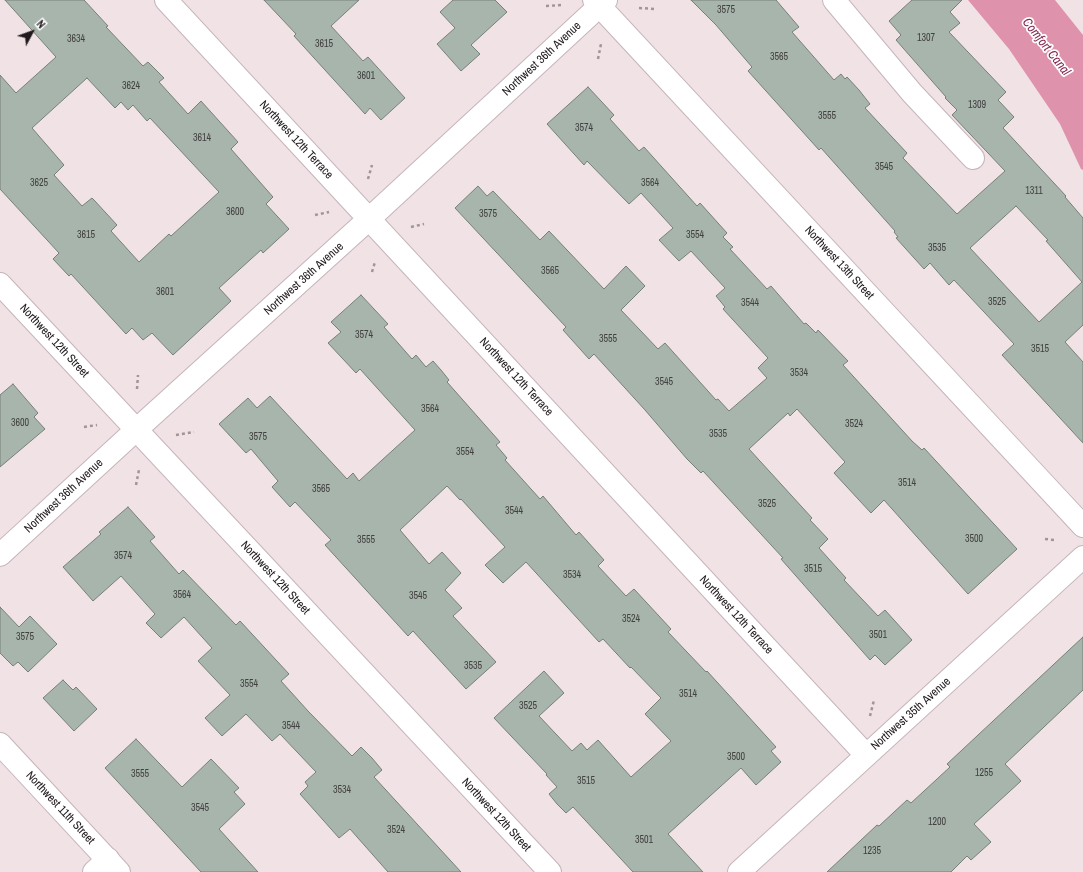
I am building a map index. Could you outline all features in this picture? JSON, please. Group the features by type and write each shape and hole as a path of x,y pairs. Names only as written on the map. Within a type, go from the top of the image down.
{"street":[{"name":"Northwest 12th Terrace","path":"166,0 866,755"},
{"path":"834,0 912,93 973,158"},
{"name":"Northwest 36th Avenue","path":"0,555 370,219 600,2"},
{"name":"Northwest 13th Street","path":"600,2 1083,526"},
{"name":"Northwest 12th Street","path":"0,284 550,872"},
{"name":"Northwest 35th Avenue","path":"740,872 1083,557"},
{"name":"Northwest 11th Street","path":"0,744 107,868"}],"path":[{"path":"546,6 562,5"},
{"path":"639,8 656,9"},
{"path":"598,59 601,43"},
{"path":"367,182 372,165"},
{"path":"315,215 332,212"},
{"path":"407,228 424,224"},
{"path":"136,389 138,375"},
{"path":"84,427 98,425"},
{"path":"176,435 194,432"},
{"path":"136,486 139,469"},
{"path":"1045,539 1054,540"},
{"path":"870,716 874,700"}],"water":[{"name":"Comfort Canal","path":"968,0 1055,0 1083,35 1083,170 1081,169 1060,124 1009,49"}],"building":[{"path":"5,0 84,0 108,26 106,27 143,66 148,62 164,78 159,82 188,114 201,101 238,142 231,149 273,197 266,204 289,229 263,253 261,250 219,288 231,301 173,355 152,333 143,340 132,328 126,334 71,274 69,276 53,259 59,253 0,189 0,75 16,93 56,57","holes":["87,78 115,108 121,102 128,110 133,105 147,121 150,118 219,192 171,236 169,234 139,262 111,231 117,225 94,200 92,198 82,206 54,175 64,165 32,128"]},
{"path":"264,0 359,0 331,26 363,61 368,57 405,98 381,120 370,108 365,114 294,36 296,34"},
{"path":"453,0 495,0 507,12 471,45 480,54 461,71 437,44 455,28 440,12"},
{"path":"691,0 776,0 799,27 792,32 834,80 841,74 845,79 847,77 859,90 870,104 865,108 907,153 903,158 957,214 1005,171 952,115 957,110 896,40 901,35 889,21 912,0 962,0 950,12 960,23 949,32 1006,92 998,100 1014,117 1003,128 1066,196 1065,197 1083,218 1083,325 1065,342 1083,362 1083,443 1002,355 1014,344 954,280 949,285 930,263 924,269 896,238 898,237 894,232 895,231 821,148 819,150 748,71 752,67 716,25","holes":["1016,206 1048,240 1046,241 1082,282 1039,322 970,248"]},
{"path":"588,87 614,115 610,119 639,151 644,147 697,206 700,203 727,233 723,237 733,247 730,249 767,289 771,286 804,324 806,323 816,333 818,330 848,361 843,365 912,441 922,450 924,448 1017,549 968,594 884,500 871,513 834,473 845,462 797,409 790,416 788,413 749,449 812,518 810,520 828,539 819,548 846,578 844,580 878,616 885,610 912,640 885,665 875,655 870,660 781,559 783,558 703,471 701,473 687,459 594,354 589,359 563,330 566,327 455,208 478,186 487,196 493,191 540,240 549,231 604,289 626,266 645,286 621,310 658,349 665,343 716,400 718,399 729,411 767,378 758,368 768,358 723,309 725,307 716,296 725,288 691,251 679,261 659,240 673,228 641,193 629,204 587,161 584,165 547,124"},
{"path":"361,295 388,324 384,327 412,359 416,355 426,367 433,361 441,370 449,380 447,382 500,442 496,445 507,458 505,460 540,499 543,496 576,535 579,532 604,560 598,566 626,596 634,589 671,629 668,632 706,672 707,671 776,747 771,751 781,762 756,785 741,768 668,834 703,872 633,872 573,807 566,813 557,804 549,794 557,787 546,775 547,774 494,718 544,671 564,693 539,716 572,751 581,743 587,750 598,740 631,777 671,741 645,714 661,698 603,639 599,642 526,562 503,583 485,565 505,547 447,486 400,530 429,564 442,552 461,573 445,590 462,608 453,616 496,662 466,689 413,631 408,636 325,545 331,540 295,502 290,507 272,487 278,481 251,449 246,453 219,424 248,398 257,408 270,396 347,479 353,473 359,481 415,430 360,369 356,373 328,343 341,332 331,322"},
{"path":"13,384 38,413 34,417 45,429 0,467 0,395"},
{"path":"128,507 155,537 150,541 179,574 183,570 236,625 240,621 289,674 281,681 308,711 352,756 361,747 372,758 382,770 374,777 461,872 388,872 350,829 339,838 300,794 308,786 305,782 316,772 280,734 272,741 246,714 222,736 205,718 230,695 198,661 212,648 184,617 161,638 146,623 155,614 121,576 93,601 63,567 101,534 99,532"},
{"path":"0,607 19,627 30,616 57,644 28,672 18,662 13,666 0,653"},
{"path":"1083,637 1083,690 1005,764 1021,781 974,824 991,842 971,860 967,856 951,872 827,872 877,825 879,826 907,800 911,803 950,767 947,764"},
{"path":"63,680 73,690 76,687 97,709 74,731 43,698"},
{"path":"136,739 182,787 211,759 239,788 234,792 245,804 219,829 258,872 201,872 105,768"}]}
